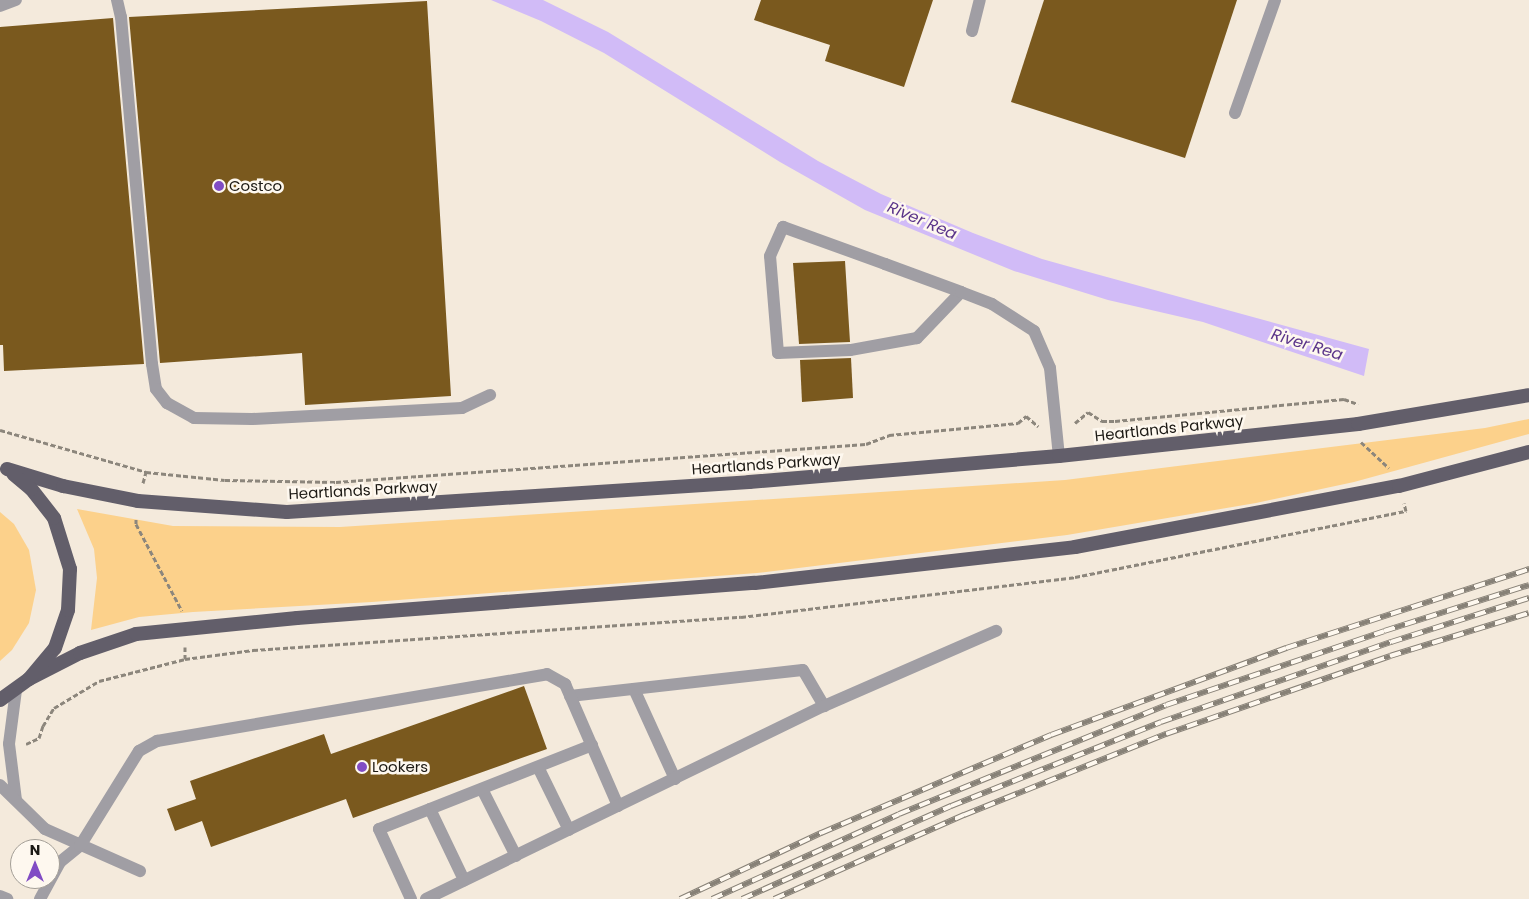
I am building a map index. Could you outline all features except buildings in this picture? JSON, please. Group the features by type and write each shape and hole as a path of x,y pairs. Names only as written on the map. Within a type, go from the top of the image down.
{"main road":[{"name":"Heartlands Parkway","path":"3,468 63,486 138,501 287,512 749,482 1059,456 1358,424 1529,395"},
{"path":"0,700 30,679 80,652 136,634 297,618 755,583 1075,547 1399,486 1529,452"},
{"path":"3,468 32,489 54,518 70,569 68,610 55,648 30,679"}],"lane":[{"path":"0,6 16,0"},
{"path":"117,0 121,17 152,364 156,390 167,403 194,418 252,419 462,408 490,395"},
{"path":"972,32 980,0"},
{"path":"1234,114 1275,0"},
{"path":"961,292 917,338 850,350 778,353 770,256 782,227 961,292 992,304 1034,331 1050,368 1059,456"},
{"path":"426,899 824,706 996,632"},
{"path":"570,696 803,670 824,706"},
{"path":"40,899 60,862 80,846 139,751 157,741 547,674 565,684 618,806"},
{"path":"634,689 674,779"},
{"path":"16,690 9,744 16,800"},
{"path":"411,899 379,829 592,746"},
{"path":"538,767 569,830"},
{"path":"0,785 45,830 140,871"},
{"path":"482,789 516,856"},
{"path":"430,809 464,880"},
{"path":"0,896 7,899"}],"path":[{"path":"0,430 146,472 225,480 336,482 866,444 889,435 1018,423 1026,416 1051,438 1056,438 1088,412 1102,421 1115,421 1344,399 1357,404 1361,444 1392,470 1399,486 1406,512 1075,577 741,617 272,649 185,659 99,681 54,708 43,726 39,738 29,744 9,744"},
{"path":"146,472 138,501 136,524 182,609 185,629 185,659"}],"shaded area":[{"path":"1529,419 1529,434 1354,482 1256,503 1067,535 757,573 372,602 193,612 139,617 91,630 97,578 94,549 77,509 173,526 340,527 1065,480 1485,428"},
{"path":"0,512 14,524 29,550 36,590 29,623 12,650 0,661"}],"water":[{"name":"River Rea","path":"491,0 543,0 608,32 818,161 881,194 973,233 1042,259 1369,349 1364,376 1203,322 1108,300 1014,271 865,210 780,162 604,53 541,21"}],"railway":[{"path":"680,899 821,833 1051,735 1286,648 1529,569"},
{"path":"712,899 899,814 1166,705 1384,631 1529,585"},
{"path":"742,899 951,806 1161,722 1391,642 1529,598"},
{"path":"774,899 964,815 1166,734 1390,656 1529,613"}],"place":[{"name":"Costco","path":"219,186"},
{"name":"Lookers","path":"362,767"}]}
